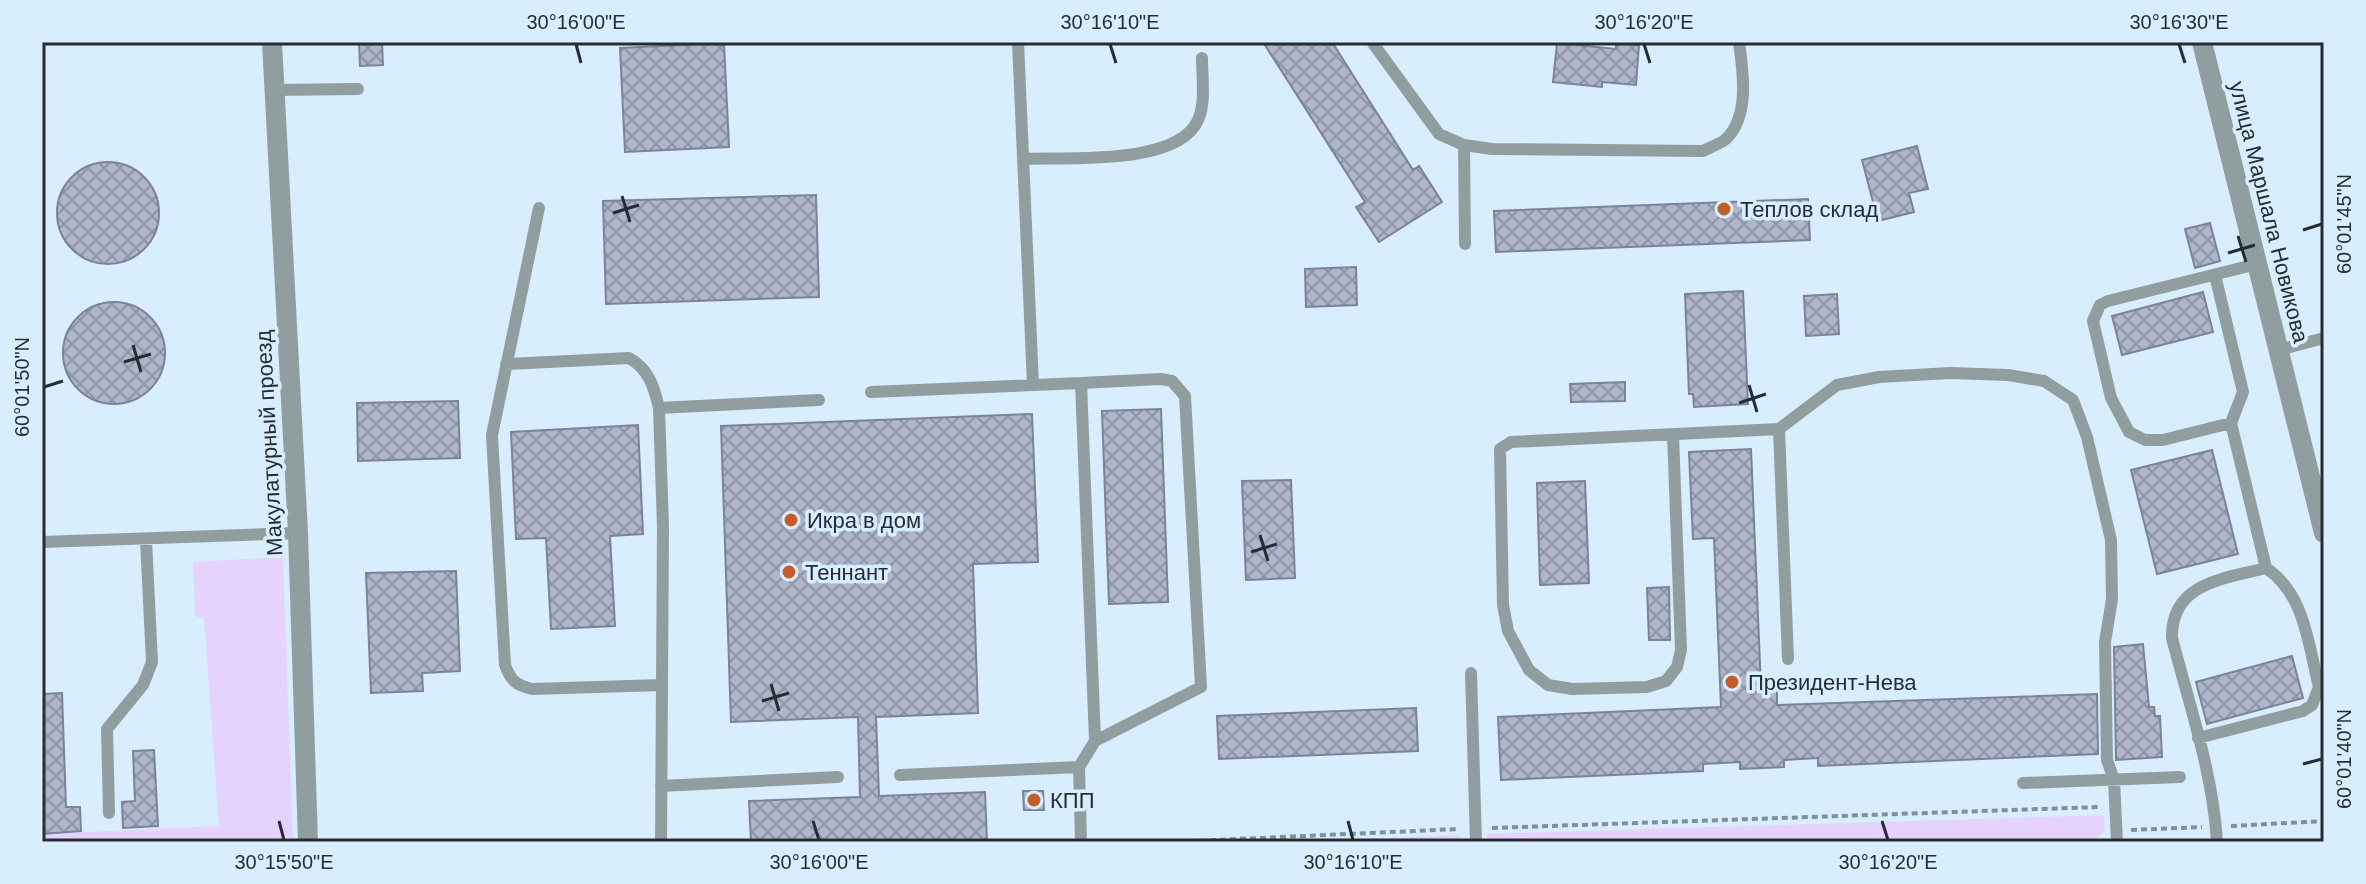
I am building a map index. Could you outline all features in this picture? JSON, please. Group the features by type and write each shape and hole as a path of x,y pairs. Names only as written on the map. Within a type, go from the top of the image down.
{"street":[{"name":"Макулатурный проезд","path":"272,42 298,533 308,842"},
{"name":"улица Маршала Новикова","path":"2202,42 2324,533"}],"lane":[{"path":"1018,42 1033,385"},
{"path":"1372,42 1439,134 1464,145 1492,149 1703,151 1726,139 1737,120 1743,81 1739,42"},
{"path":"1023,159 1137,154 1180,141 1199,119 1202,58"},
{"path":"274,90 358,89"},
{"path":"1464,145 1465,244"},
{"path":"539,208 492,435 505,665 511,679 519,686 532,689 662,685"},
{"path":"2231,423 2163,440 2145,440 2129,432 2111,398 2093,321 2100,305 2108,301 2257,264"},
{"path":"2198,738 2303,711 2317,697 2319,687 2300,610 2281,578 2266,568 2231,423 2243,392 2215,275"},
{"path":"2279,350 2324,338"},
{"path":"506,364 629,358 641,365 650,378 659,408 661,842"},
{"path":"1673,434 1681,650 1677,667 1666,681 1647,687 1572,689 1548,685 1529,670 1508,631 1505,618 1500,449 1511,442 1673,434 1779,429 1837,385 1879,377 1950,373 2008,375 2044,381 2073,400 2087,437 2111,540 2112,599 2105,642 2107,760 2114,780 2117,842"},
{"path":"871,392 1161,379 1180,387 1185,396 1201,687 1095,741 1079,767 1081,842"},
{"path":"1081,383 1095,741"},
{"path":"659,408 819,400"},
{"path":"1779,429 1788,659"},
{"path":"42,542 298,533"},
{"path":"109,813 107,729 143,685 152,662 146,540"},
{"path":"2217,842 2198,738 2172,638 2171,623 2177,606 2188,593 2204,584 2266,568"},
{"path":"1471,673 1476,842"},
{"path":"900,775 1079,767"},
{"path":"661,786 838,777"},
{"path":"2023,783 2180,777"}],"path":[{"path":"1170,842 1475,828 2115,807"}],"shaded area":[{"path":"283,557 293,842 42,842 42,834 219,826 204,617 195,617 193,562"},
{"path":"2104,815 2105,830 2097,839 2018,842 1488,842 1487,834"},
{"path":"1460,835 1459,842 1287,842"}],"building":[{"path":"359,42 382,42 383,65 360,66"},
{"path":"1263,42 1332,42 1413,170 1419,166 1442,202 1379,242 1356,207 1365,202"},
{"path":"724,43 729,147 625,152 620,48"},
{"path":"1557,43 1616,49 1616,43 1639,45 1636,85 1602,82 1602,87 1553,82"},
{"path":"1917,146 1928,189 1909,193 1914,212 1878,221 1862,160"},
{"path":"108,162 127,166 144,177 155,194 159,213 155,232 144,249 127,260 108,264 89,260 72,249 61,232 57,213 61,194 72,177 89,166"},
{"path":"816,195 819,297 606,304 603,201"},
{"path":"1808,199 1810,240 1496,252 1494,211"},
{"path":"2210,223 2220,261 2195,268 2185,229"},
{"path":"1356,267 1357,305 1306,307 1305,269"},
{"path":"1743,291 1748,404 1694,407 1693,394 1689,394 1685,294"},
{"path":"2203,292 2213,332 2122,355 2112,316"},
{"path":"1837,294 1839,334 1806,336 1804,296"},
{"path":"114,302 133,306 150,317 161,334 165,353 161,372 150,389 133,400 114,404 95,400 78,389 67,372 63,353 67,334 78,317 95,306"},
{"path":"1625,382 1625,401 1571,402 1570,384"},
{"path":"458,401 460,458 358,461 357,403"},
{"path":"1161,409 1168,602 1109,604 1102,411"},
{"path":"1032,414 1038,562 973,564 978,713 876,717 879,796 985,792 987,842 751,842 749,801 860,797 858,717 731,722 721,426"},
{"path":"638,425 643,534 610,536 615,626 551,629 546,538 516,539 511,432"},
{"path":"1751,449 1761,688 1777,688 1777,705 2097,694 2098,754 1818,766 1818,758 1784,760 1784,767 1740,769 1740,762 1703,764 1703,771 1501,780 1498,717 1721,707 1714,538 1693,539 1689,452"},
{"path":"2212,450 2238,554 2157,574 2131,470"},
{"path":"1291,480 1295,578 1246,580 1242,481"},
{"path":"1585,481 1589,583 1540,585 1537,483"},
{"path":"456,571 460,671 422,673 423,691 371,693 366,573"},
{"path":"1669,587 1670,640 1649,640 1647,588"},
{"path":"2143,644 2149,707 2154,707 2155,716 2160,716 2162,757 2116,760 2114,647"},
{"path":"2292,656 2303,698 2207,724 2196,682"},
{"path":"62,693 66,807 80,807 81,831 42,834 42,694"},
{"path":"1416,708 1418,751 1219,759 1217,716"},
{"path":"154,750 158,826 123,828 122,802 135,801 133,751"},
{"name":"КПП","path":"1023,791 1043,791 1044,810 1024,810"}],"place":[{"name":"Теплов склад","path":"1724,209"},
{"name":"Икра в дом","path":"791,520"},
{"name":"Теннант","path":"789,572"},
{"name":"Президент-Нева","path":"1732,682"},
{"name":"КПП","path":"1034,800"}]}
